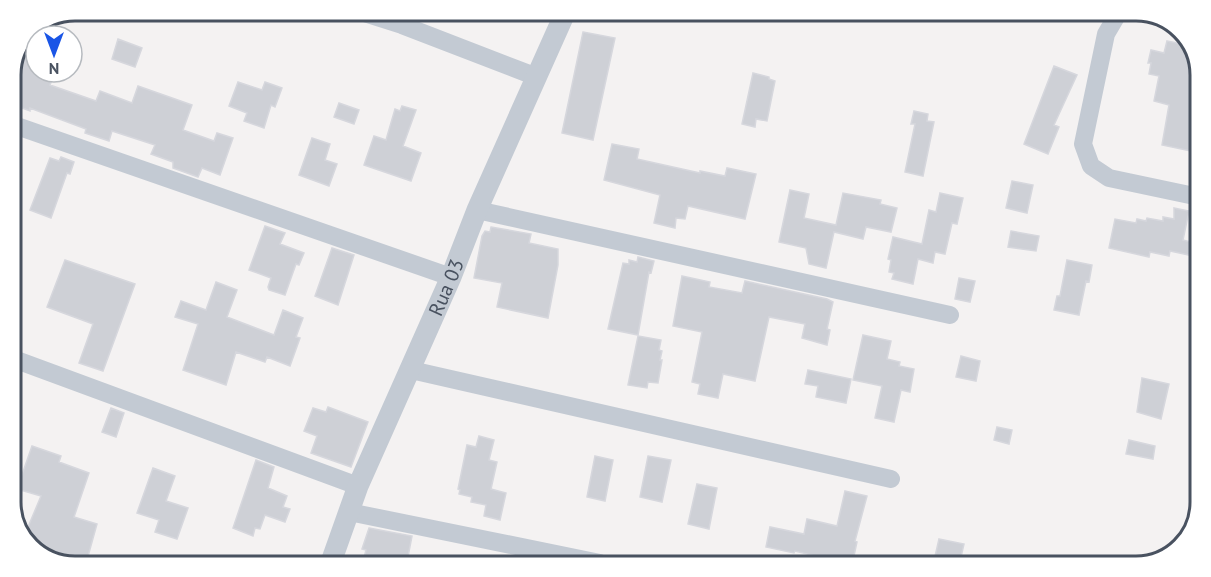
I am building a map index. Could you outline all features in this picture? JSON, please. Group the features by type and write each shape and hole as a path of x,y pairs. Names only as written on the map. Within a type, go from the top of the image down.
{"street":[{"path":"389,21 537,77"},
{"name":"Rua 03","path":"333,556 358,486 411,370 451,278 477,210 562,21"},
{"path":"1114,21 1106,34 1083,144 1091,166 1109,178 1190,195"},
{"path":"21,128 451,278"},
{"path":"477,210 950,315"},
{"path":"21,362 358,486"},
{"path":"411,370 891,478"},
{"path":"349,512 566,556"}],"building":[{"path":"583,32 615,38 593,140 562,133"},
{"path":"118,39 142,48 135,67 112,59"},
{"path":"1167,41 1180,44 1189,64 1190,151 1162,145 1169,105 1154,101 1159,76 1149,74 1151,63 1148,63 1151,50 1164,53"},
{"path":"24,58 24,84 50,84 96,101 100,91 132,103 138,86 192,105 183,130 214,141 217,133 233,138 220,175 202,168 198,177 173,168 173,162 151,154 155,145 112,131 109,141 85,133 86,129 30,108 30,111 21,108 21,71"},
{"path":"1054,66 1077,75 1054,125 1059,127 1048,154 1024,144"},
{"path":"753,73 775,81 767,121 756,119 755,127 742,124"},
{"path":"238,82 262,90 265,82 282,88 275,107 271,105 264,128 244,121 247,113 229,106"},
{"path":"339,103 359,110 354,124 334,117"},
{"path":"402,106 416,110 403,146 421,153 411,181 364,165 374,136 386,140 395,109 400,111"},
{"path":"914,111 928,114 927,121 934,122 923,176 905,172 915,124 911,124"},
{"path":"312,138 330,144 325,160 337,164 329,186 299,175"},
{"path":"612,144 639,149 637,159 700,173 700,171 725,176 727,168 756,174 745,219 688,206 685,219 676,218 675,228 654,223 660,195 604,180"},
{"path":"61,157 74,162 70,174 67,173 51,218 30,210 50,158 59,161"},
{"path":"1012,181 1033,185 1027,213 1006,208"},
{"path":"790,190 809,194 804,218 836,225 843,193 881,200 880,204 897,208 891,232 866,227 863,239 834,232 826,268 809,264 806,248 779,242"},
{"path":"940,193 963,198 957,224 952,223 945,254 935,252 933,263 918,259 913,284 892,279 894,273 889,272 891,260 888,259 893,237 922,244 929,210 936,212"},
{"path":"1174,208 1189,211 1183,240 1190,242 1190,255 1170,251 1169,256 1150,252 1149,257 1109,248 1115,219 1136,223 1137,219 1163,221 1163,217 1174,219"},
{"path":"265,226 285,233 280,244 304,253 299,265 296,264 285,295 269,290 271,278 249,270"},
{"path":"491,227 531,234 529,243 558,249 558,265 548,318 497,307 502,283 474,278 482,236 485,231 490,232"},
{"path":"1011,231 1039,236 1036,251 1008,247"},
{"path":"332,248 354,255 338,305 315,296"},
{"path":"638,257 654,261 651,273 649,272 638,335 608,329 623,263 629,264 629,260 637,262"},
{"path":"65,260 135,284 103,371 79,363 93,324 47,307"},
{"path":"1067,260 1092,265 1079,315 1054,310 1057,296 1060,296"},
{"path":"682,276 710,282 709,287 742,293 745,281 827,299 833,302 827,329 830,330 827,345 802,338 805,324 769,317 755,381 723,374 718,398 698,394 700,384 692,382 702,332 673,326"},
{"path":"959,278 975,281 970,302 955,299"},
{"path":"216,282 237,290 227,317 274,335 283,310 303,318 296,337 300,338 290,366 267,357 265,362 236,352 226,385 183,370 198,324 175,317 181,301 206,310"},
{"path":"863,335 891,341 887,359 900,362 899,366 914,369 910,392 901,390 894,422 875,418 882,386 853,380"},
{"path":"638,336 661,340 659,350 662,351 660,360 662,360 658,383 648,382 647,388 628,385"},
{"path":"961,356 980,361 976,381 956,377"},
{"path":"808,370 851,379 846,403 816,397 818,386 805,384"},
{"path":"1142,378 1169,384 1161,419 1137,412"},
{"path":"328,407 368,422 351,467 311,453 317,436 304,431 313,408 326,412"},
{"path":"111,408 124,413 116,437 102,432"},
{"path":"997,427 1012,430 1009,444 994,440"},
{"path":"479,436 494,440 489,460 497,462 491,489 506,493 500,520 484,516 486,505 471,502 472,497 459,494 467,445 476,447"},
{"path":"1129,440 1155,446 1153,459 1126,454"},
{"path":"32,446 61,456 59,462 89,473 74,517 97,524 88,556 57,553 34,538 28,528 41,496 21,490 21,478"},
{"path":"595,456 613,460 605,501 587,497"},
{"path":"648,456 671,460 662,502 640,497"},
{"path":"256,460 274,467 268,488 287,496 283,507 290,509 285,522 265,515 260,529 255,528 253,536 233,528"},
{"path":"153,468 175,476 166,501 188,508 177,539 155,532 159,520 137,513"},
{"path":"697,484 717,488 709,529 688,524"},
{"path":"845,491 867,496 855,541 857,542 854,556 815,556 766,547 770,527 804,534 807,519 837,526"},
{"path":"369,528 412,536 408,556 364,556 366,550 362,549"},
{"path":"939,539 964,544 961,556 935,556"}]}
